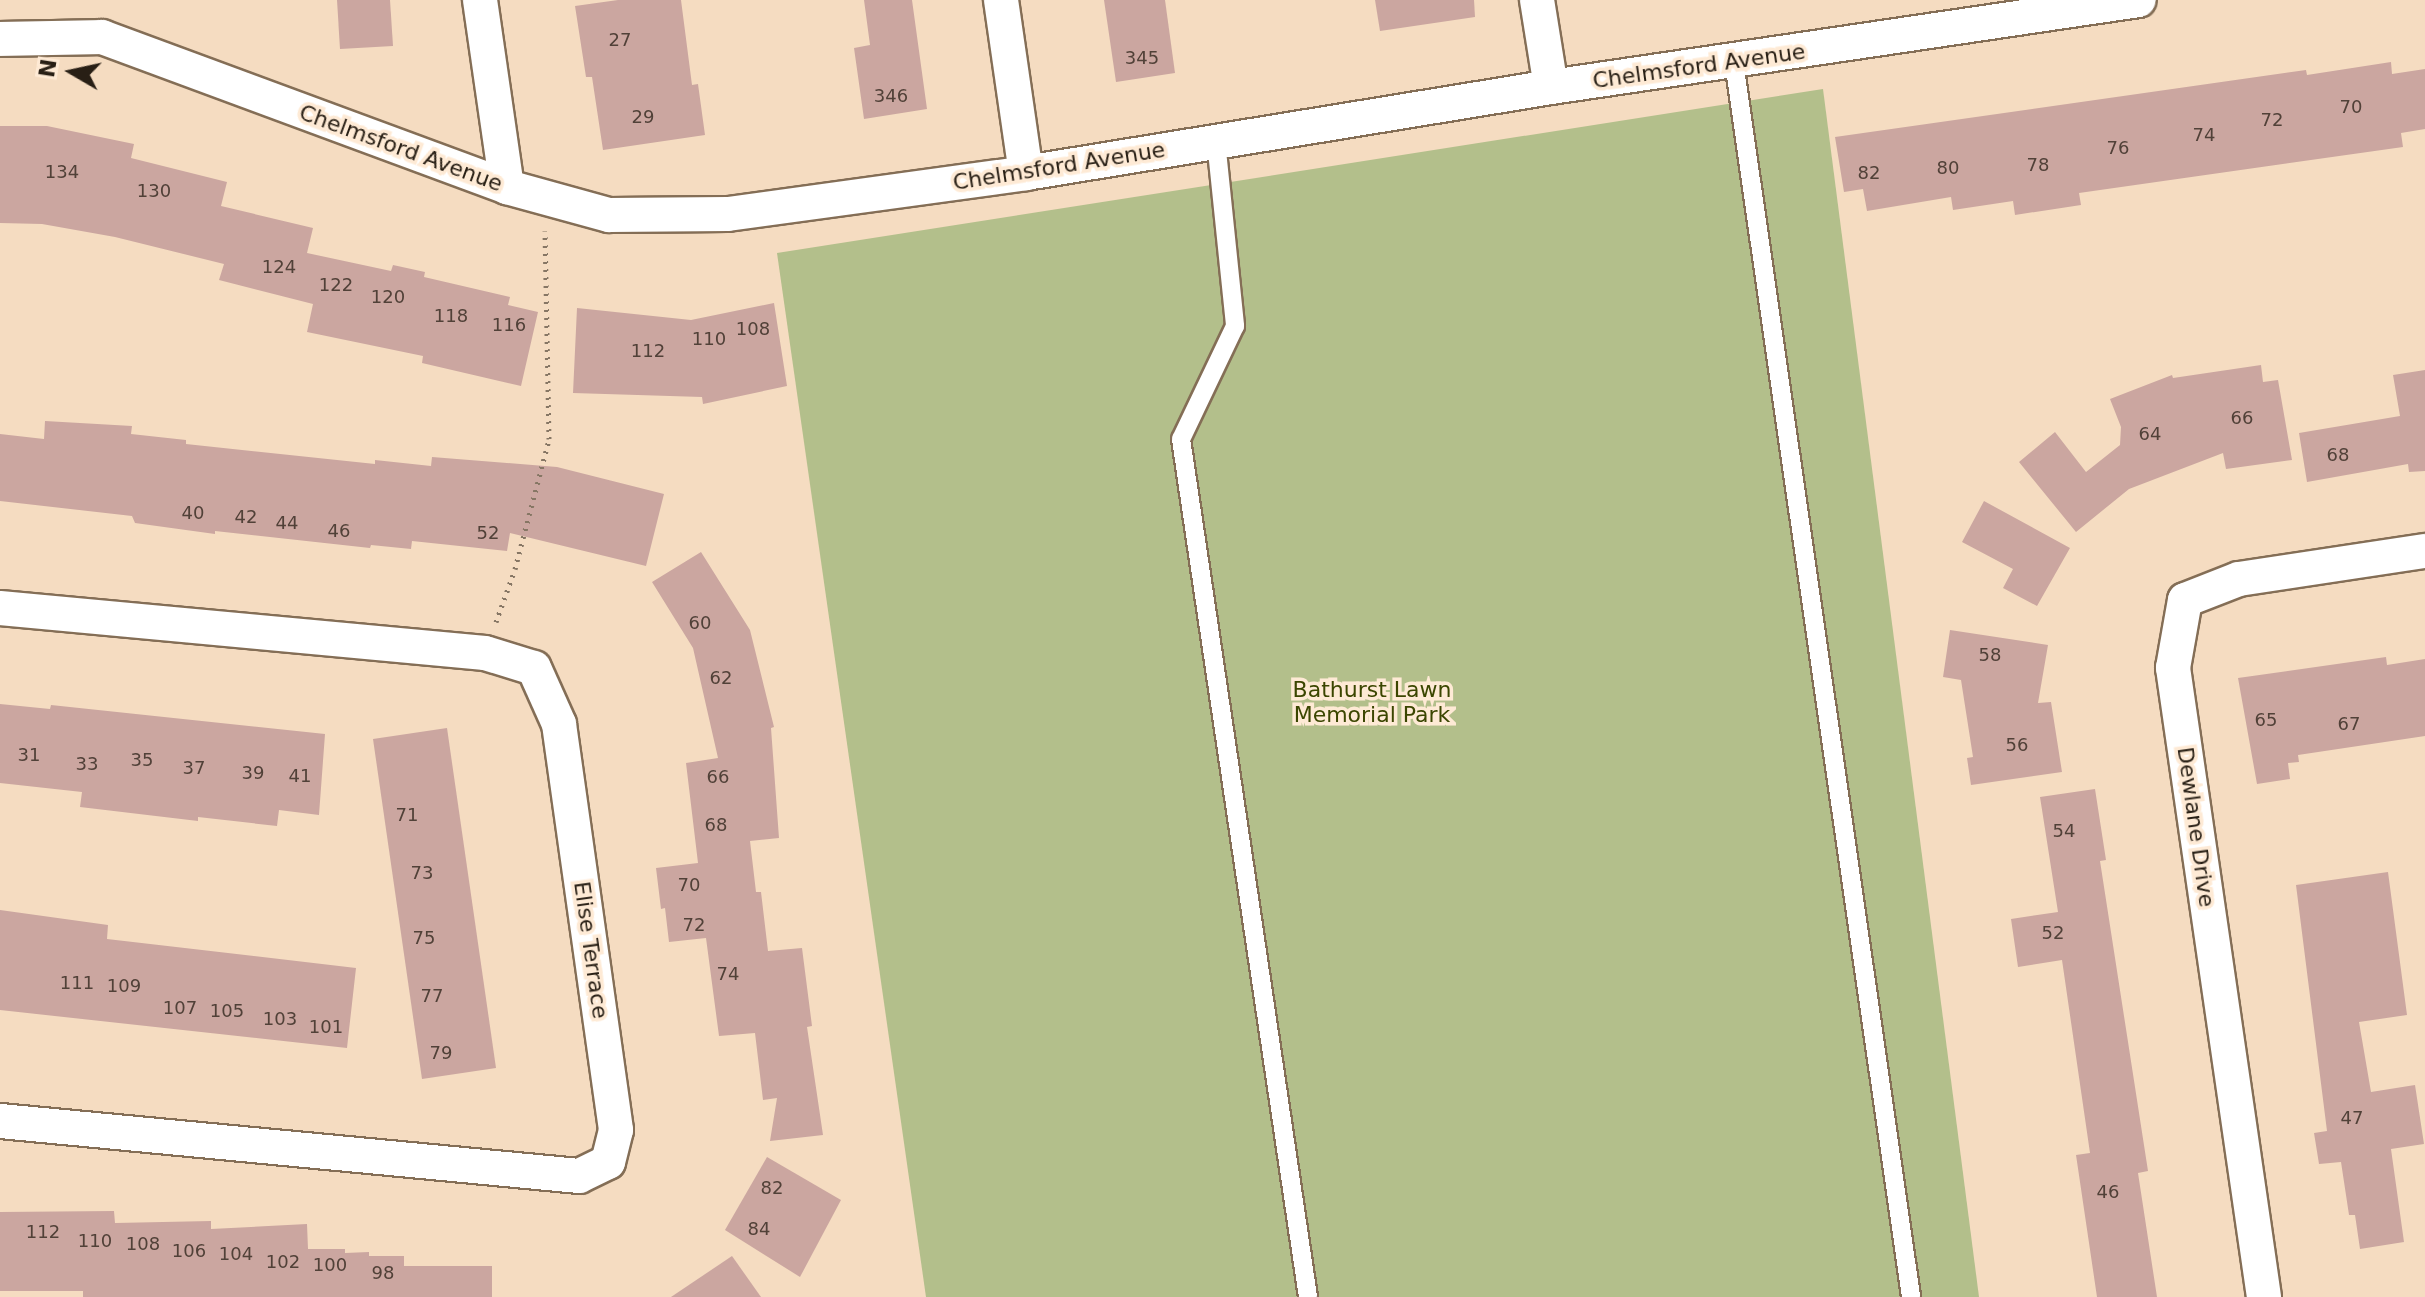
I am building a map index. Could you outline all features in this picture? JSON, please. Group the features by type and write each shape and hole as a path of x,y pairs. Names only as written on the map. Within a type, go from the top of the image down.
{"street":[{"path":"480,0 507,187"},
{"path":"1001,0 1026,173"},
{"path":"1537,0 1551,87"},
{"name":"Chelmsford Avenue","path":"0,39 102,37 507,187 609,215 728,214 1026,173 1551,87 2139,0"},
{"name":"Dewlane Drive","path":"2264,1297 2173,668 2185,600 2239,579 2425,551"},
{"name":"Elise Terrace","path":"0,608 485,653 534,668 559,724 616,1130 608,1162 579,1176 0,1121"}],"lane":[{"path":"1734,62 1911,1297"},
{"path":"1216,141 1235,326 1181,439 1308,1297"}],"path":[{"path":"485,653 515,569 549,439 544,197"}],"green space":[{"name":"Bathurst Lawn Memorial Park","path":"1823,89 1979,1297 926,1297 777,253"}],"building":[{"path":"337,0 390,0 393,46 340,49"},
{"path":"618,0 681,0 692,85 698,84 705,135 603,150 592,77 586,77 575,6"},
{"path":"864,0 912,0 927,109 864,119 854,48 870,45"},
{"path":"1104,0 1165,0 1175,73 1116,82"},
{"path":"1375,0 1474,0 1475,17 1380,31"},
{"path":"2391,62 2392,74 2425,69 2425,129 2401,133 2403,147 2079,193 2081,205 2015,215 2013,201 1953,210 1951,197 1867,211 1863,189 1844,192 1835,137 2306,70 2307,75"},
{"path":"0,126 47,126 134,144 131,158 227,182 221,206 313,228 307,253 391,271 393,265 425,272 424,277 510,297 508,305 538,312 521,386 422,363 423,356 307,332 313,304 219,280 224,264 115,237 42,224 0,223"},
{"path":"774,303 787,386 703,404 702,397 573,393 577,308 691,320"},
{"path":"2261,365 2263,382 2278,380 2292,460 2226,469 2223,453 2129,489 2076,532 2019,462 2055,432 2086,472 2120,445 2121,427 2110,399 2172,375 2173,378"},
{"path":"2425,370 2425,471 2409,472 2408,464 2307,482 2299,433 2400,416 2393,375"},
{"path":"45,421 132,426 131,434 186,440 186,444 375,464 375,460 431,466 432,457 557,467 664,494 646,566 510,533 507,551 412,541 411,549 371,545 370,548 215,531 215,534 135,523 132,516 0,501 0,434 44,439"},
{"path":"1984,501 2070,548 2037,606 2003,588 2013,569 1962,542"},
{"path":"701,552 750,630 774,727 771,728 779,838 750,841 756,892 761,892 768,951 802,948 812,1026 807,1027 823,1135 770,1141 777,1098 763,1100 755,1033 719,1036 706,938 669,942 665,908 661,909 656,868 698,863 686,763 718,758 693,648 652,582"},
{"path":"1950,630 2048,645 2038,703 2051,702 2062,772 1971,785 1967,758 1973,757 1961,680 1943,677"},
{"path":"2386,657 2387,665 2425,659 2425,736 2298,755 2299,762 2288,763 2290,779 2257,784 2238,678"},
{"path":"0,704 50,709 51,705 325,734 319,815 279,810 277,826 198,817 198,821 80,807 82,792 0,783"},
{"path":"447,728 496,1068 422,1079 373,739"},
{"path":"2095,789 2106,860 2100,861 2148,1171 2138,1173 2157,1297 2097,1297 2076,1155 2090,1153 2062,960 2018,967 2011,919 2058,912 2040,797"},
{"path":"2388,872 2407,1015 2359,1022 2371,1092 2415,1085 2424,1144 2391,1149 2404,1242 2360,1249 2355,1215 2349,1215 2341,1162 2319,1164 2314,1133 2327,1131 2296,885"},
{"path":"0,910 108,925 107,939 356,968 347,1048 0,1010"},
{"path":"767,1157 841,1200 800,1277 725,1230"},
{"path":"114,1211 115,1223 211,1221 211,1229 307,1224 308,1249 345,1249 345,1253 369,1252 369,1256 404,1256 404,1266 492,1266 492,1297 83,1297 83,1291 0,1291 0,1212"},
{"path":"732,1256 761,1297 671,1297"}]}
